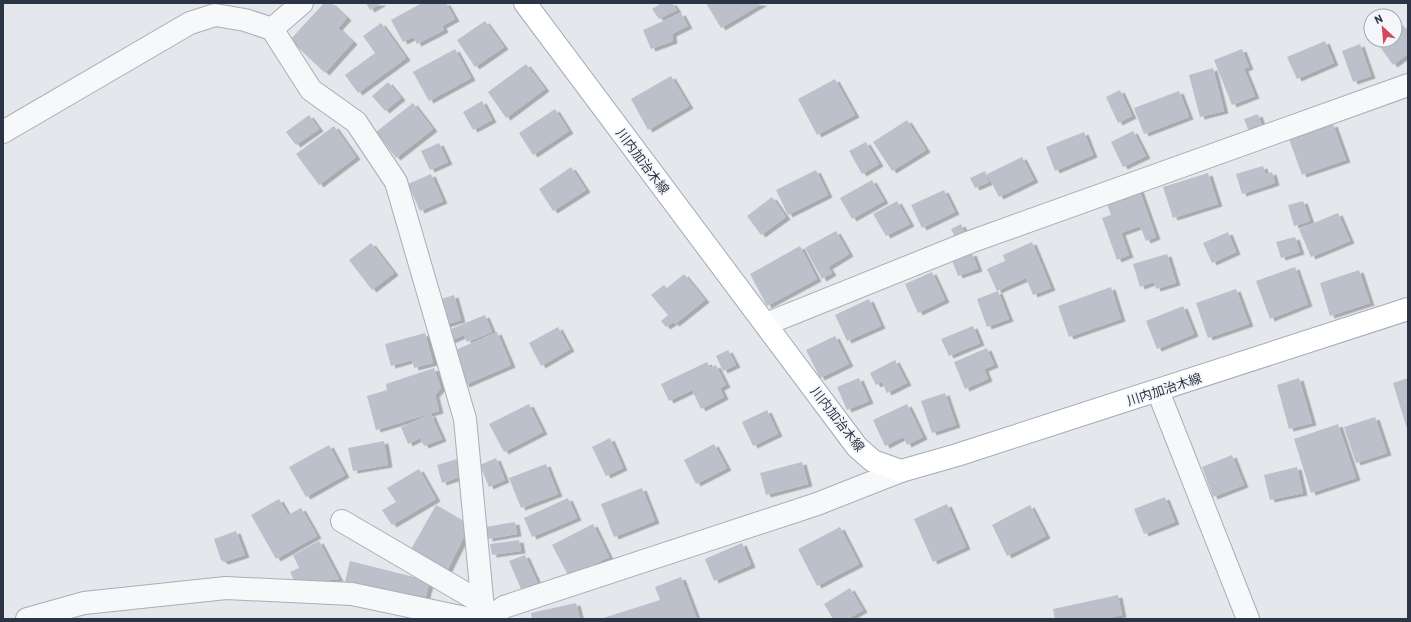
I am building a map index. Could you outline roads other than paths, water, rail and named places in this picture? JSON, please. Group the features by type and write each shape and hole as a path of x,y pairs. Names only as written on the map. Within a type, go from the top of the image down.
{"main road":[{"name":"川内加治木線","path":"525,3 858,448 873,461 901,471 957,455 1158,391 1408,309"}],"street":[{"path":"272,29 302,3"},
{"path":"3,132 190,23 215,15 245,20 272,29 311,90 356,122 396,182 464,419 481,615"},
{"path":"766,324 970,242 1408,85"},
{"path":"1158,391 1248,619"},
{"path":"27,619 84,603 226,588 352,594 481,615 817,504 901,471"},
{"path":"342,521 481,615"}]}
